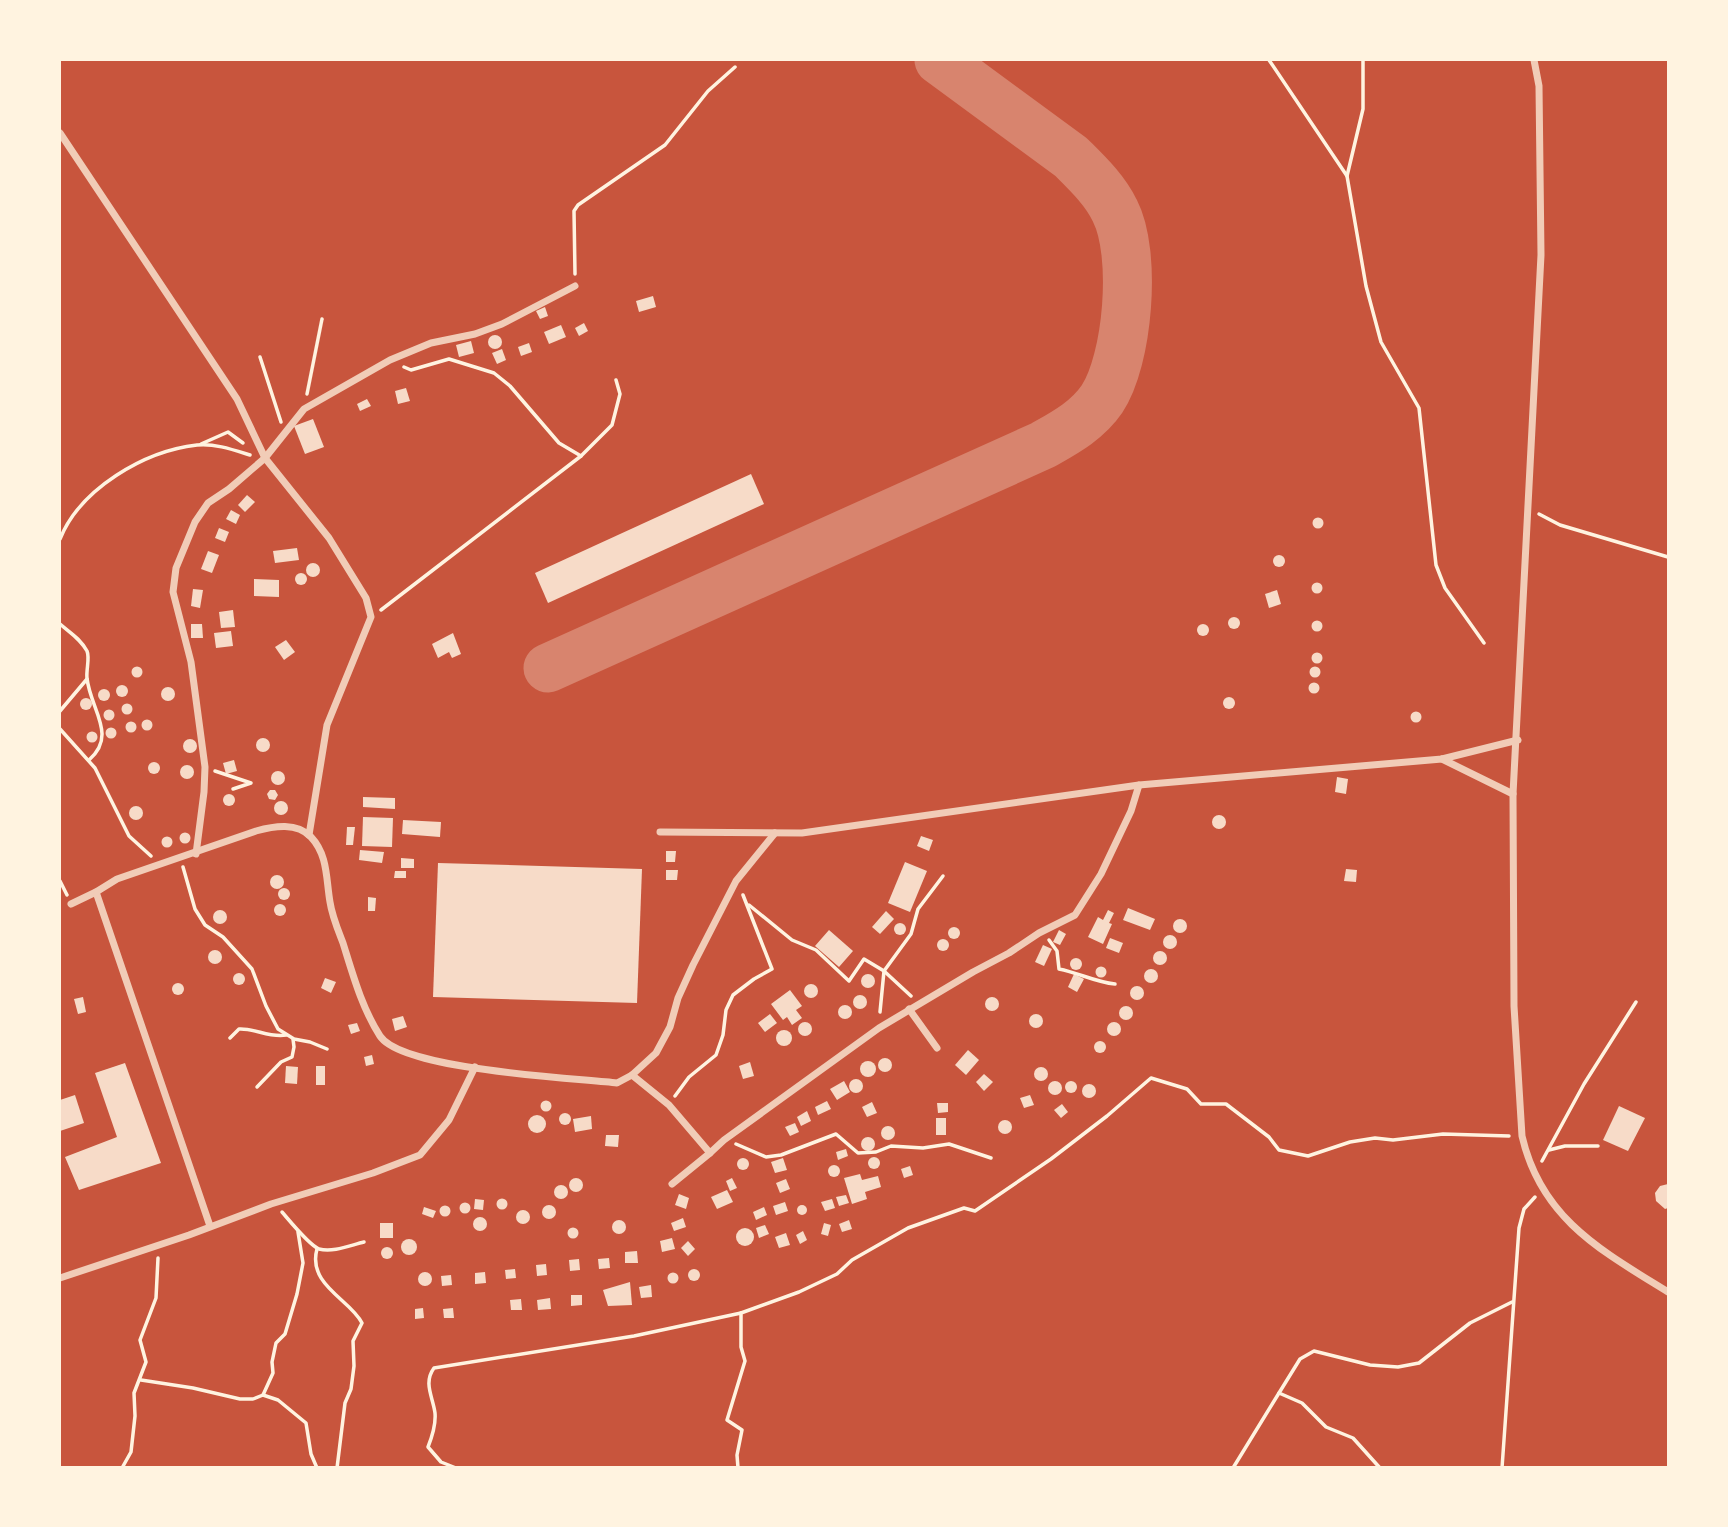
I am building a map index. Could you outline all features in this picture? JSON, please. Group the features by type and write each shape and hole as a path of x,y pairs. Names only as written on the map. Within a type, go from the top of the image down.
{"street":[{"path":"1534,60 1539,86 1541,255 1518,740 1513,794 1514,1006 1522,1136 1525,1152 1536,1177 1564,1218 1598,1249 1668,1292"},
{"path":"60,133 237,399 265,458 329,538 358,581 366,598 371,617 327,724 309,835"},
{"path":"196,854 205,767 191,662 173,592 176,568 195,522 208,503 265,458 304,410 390,360 431,343 475,334 502,324 575,286"},
{"path":"660,832 802,833 1139,785 1442,759 1518,740"},
{"path":"1442,759 1513,794"},
{"path":"672,1184 724,1140 879,1028 1039,933 1075,915 1088,898 1132,811 1139,785"},
{"path":"71,904 117,879 272,826 297,828 309,835 318,846 328,874 330,903 361,998 382,1039 394,1048 417,1058 617,1083 656,1054 670,1027 678,998 693,965 736,881 775,833"},
{"path":"96,892 210,1226"},
{"path":"909,1009 937,1048"},
{"path":"60,1279 271,1204 373,1174 420,1155 449,1120 475,1067"},
{"path":"632,1074 669,1105 710,1153"}],"path":[{"path":"1269,60 1347,176"},
{"path":"1363,60 1363,109 1347,176 1366,286 1381,342 1419,408 1436,565 1445,588 1484,643"},
{"path":"575,286 574,211 665,145 708,91 735,67"},
{"path":"304,410 321,319"},
{"path":"260,357 285,433"},
{"path":"390,360 411,370 449,359 494,373 510,386 559,443 581,456"},
{"path":"371,617 581,456 612,425 620,394 616,380"},
{"path":"60,539 66,524 80,505 99,488 149,457 199,444 228,432 265,458"},
{"path":"199,444 265,458"},
{"path":"1528,504 1529,508 1560,524 1668,557"},
{"path":"60,624 72,631 88,652 87,679 103,735 100,751 89,760"},
{"path":"60,711 87,679"},
{"path":"60,729 89,760 110,794 129,836 160,864"},
{"path":"205,767 251,783 233,789"},
{"path":"180,858 195,909 205,925 223,937 252,969 278,1029 293,1038 327,1049"},
{"path":"879,1028 884,971 911,934 918,909 943,876"},
{"path":"669,1105 689,1077 716,1055 723,1035 726,1010 733,995 772,969 736,881"},
{"path":"747,903 793,940 816,950 849,981 864,960 884,971 920,1004"},
{"path":"1039,933 1049,940 1057,951 1059,969 1081,973 1094,982 1115,984"},
{"path":"1536,1177 1546,1150 1636,1002"},
{"path":"230,1038 239,1030 249,1029 276,1037 288,1035"},
{"path":"257,1087 281,1062 292,1057 295,1047 293,1038"},
{"path":"456,1468 441,1462 428,1447 435,1413 428,1384 434,1368 634,1336 741,1313 799,1292 837,1274 852,1260 908,1228 964,1209 975,1211 1051,1159 1151,1078 1187,1089 1201,1104 1226,1104 1269,1137 1279,1150 1308,1156 1350,1142 1375,1138 1393,1140 1443,1134 1522,1136"},
{"path":"724,1140 766,1157 781,1155 836,1135 858,1153 876,1152 891,1146 923,1148 949,1144 991,1158"},
{"path":"1546,1150 1565,1146 1598,1146"},
{"path":"1502,1468 1519,1228 1524,1209 1543,1188"},
{"path":"271,1204 317,1249 337,1249 364,1242"},
{"path":"263,1395 273,1373 276,1343 285,1334 297,1294 303,1263 298,1232"},
{"path":"122,1468 131,1452 135,1416 134,1393 146,1362 140,1340 156,1298 156,1274 161,1244"},
{"path":"317,1249 314,1258 320,1275 335,1296 362,1324 353,1341 354,1366 351,1389 345,1403 337,1468"},
{"path":"1233,1468 1300,1359 1314,1351 1370,1365 1398,1367 1419,1363 1471,1323 1512,1302"},
{"path":"738,1468 737,1455 742,1430 727,1420 745,1361 741,1347 741,1313"},
{"path":"141,1380 240,1399 253,1399 263,1395 278,1400 306,1423 311,1454 317,1468"},
{"path":"1279,1393 1302,1403 1326,1427 1353,1438 1380,1468"}],"building":[{"path":"653,296 656,307 639,312 636,301"},
{"path":"545,307 548,316 540,319 536,311"},
{"path":"584,323 588,331 579,336 575,328"},
{"path":"561,325 566,337 549,344 544,332"},
{"path":"492,335 498,335 502,342 498,349 492,349 488,345 488,339"},
{"path":"471,341 474,353 459,357 456,345"},
{"path":"529,343 532,352 521,356 518,347"},
{"path":"502,349 506,360 497,364 492,353"},
{"path":"406,388 410,401 398,404 395,391"},
{"path":"367,399 371,406 360,411 357,404"},
{"path":"313,419 324,447 305,454 294,426"},
{"path":"751,474 764,504 548,603 535,573"},
{"path":"247,495 255,502 245,512 238,505"},
{"path":"231,510 240,515 236,524 226,519"},
{"path":"1318,517 1324,523 1318,529 1312,523"},
{"path":"219,528 229,532 225,542 215,538"},
{"path":"297,548 299,560 275,563 273,551"},
{"path":"208,551 219,555 212,573 201,569"},
{"path":"1279,555 1285,561 1279,567 1273,561"},
{"path":"310,563 316,563 320,570 316,577 310,577 306,573 306,567"},
{"path":"301,573 307,579 301,585 295,579"},
{"path":"254,579 279,580 279,597 254,596"},
{"path":"1317,582 1323,588 1317,594 1311,588"},
{"path":"193,589 203,590 200,608 191,606"},
{"path":"1277,590 1281,604 1269,608 1265,594"},
{"path":"233,610 235,627 221,628 219,612"},
{"path":"1234,617 1240,623 1234,629 1228,623"},
{"path":"1317,620 1323,626 1317,632 1311,626"},
{"path":"191,624 202,624 203,638 191,638"},
{"path":"1203,624 1209,630 1203,636 1197,630"},
{"path":"231,631 233,646 216,648 214,633"},
{"path":"453,633 461,654 452,658 449,652 438,658 432,644"},
{"path":"286,640 295,652 284,660 275,647"},
{"path":"1317,652 1323,658 1317,664 1311,658"},
{"path":"137,666 143,672 137,678 131,672"},
{"path":"1315,666 1321,672 1315,678 1309,672"},
{"path":"1314,682 1320,688 1314,694 1308,688"},
{"path":"122,685 128,691 122,697 116,691"},
{"path":"165,687 171,687 175,694 171,701 165,701 161,697 161,691"},
{"path":"104,689 110,695 104,701 98,695"},
{"path":"1229,697 1235,703 1229,709 1223,703"},
{"path":"86,698 92,704 86,710 80,704"},
{"path":"127,703 133,709 127,715 121,709"},
{"path":"109,709 115,715 109,721 103,715"},
{"path":"1416,711 1422,717 1416,723 1410,717"},
{"path":"147,719 153,725 147,731 141,725"},
{"path":"131,721 137,727 131,733 125,727"},
{"path":"111,727 117,733 111,739 105,733"},
{"path":"92,731 98,737 92,743 86,737"},
{"path":"260,738 266,738 270,745 266,752 260,752 256,748 256,742"},
{"path":"187,739 193,739 197,746 193,753 187,753 183,749 183,743"},
{"path":"234,760 237,771 226,774 223,763"},
{"path":"154,762 160,768 154,774 148,768"},
{"path":"184,765 190,765 194,772 190,779 184,779 180,775 180,769"},
{"path":"275,771 281,771 285,778 281,785 275,785 271,781 271,775"},
{"path":"1337,777 1348,779 1346,794 1335,792"},
{"path":"270,790 275,790 278,795 275,800 269,799 267,794"},
{"path":"229,794 235,800 229,806 223,800"},
{"path":"363,797 395,798 395,809 363,807"},
{"path":"278,801 284,801 288,808 284,815 278,815 274,811 274,805"},
{"path":"133,806 139,806 143,813 139,820 133,820 129,816 129,810"},
{"path":"1219,815 1224,817 1224,827 1219,829 1214,827 1212,822 1214,817"},
{"path":"363,817 393,818 392,847 362,846"},
{"path":"403,820 441,822 440,837 402,834"},
{"path":"347,827 355,827 353,845 346,845"},
{"path":"185,832 191,838 185,844 179,838"},
{"path":"167,836 173,842 167,848 161,842"},
{"path":"921,836 933,840 929,851 917,846"},
{"path":"360,850 384,852 382,863 359,860"},
{"path":"666,851 676,851 675,862 666,862"},
{"path":"401,858 414,859 414,868 401,868"},
{"path":"905,862 927,871 910,912 888,903"},
{"path":"438,863 642,869 637,1003 433,997"},
{"path":"1346,869 1357,870 1356,882 1344,881"},
{"path":"666,870 678,870 677,880 666,880"},
{"path":"395,871 406,871 406,878 394,878"},
{"path":"274,875 280,875 284,882 280,889 274,889 270,885 270,879"},
{"path":"284,888 290,894 284,900 278,894"},
{"path":"368,897 376,898 375,911 368,911"},
{"path":"280,904 286,910 280,916 274,910"},
{"path":"1128,908 1155,919 1150,930 1123,920"},
{"path":"217,910 223,910 227,917 223,924 217,924 213,920 213,914"},
{"path":"1108,910 1114,913 1103,944 1088,937 1098,917 1103,920"},
{"path":"886,911 894,919 880,934 872,927"},
{"path":"1180,919 1185,921 1185,931 1180,933 1175,931 1173,926 1175,921"},
{"path":"900,923 906,929 900,935 894,929"},
{"path":"954,927 960,933 954,939 948,933"},
{"path":"829,930 853,951 839,967 815,946"},
{"path":"1059,930 1066,934 1060,945 1053,942"},
{"path":"1170,935 1175,937 1175,947 1170,949 1165,947 1163,942 1165,937"},
{"path":"1110,938 1123,943 1119,953 1106,948"},
{"path":"943,939 949,945 943,951 937,945"},
{"path":"1043,945 1052,949 1044,966 1035,962"},
{"path":"212,950 218,950 222,957 218,964 212,964 208,960 208,954"},
{"path":"1160,951 1165,953 1165,963 1160,965 1155,963 1153,958 1155,953"},
{"path":"1076,958 1082,964 1076,970 1070,964"},
{"path":"1101,966 1107,972 1101,978 1095,972"},
{"path":"1151,969 1156,971 1156,981 1151,983 1146,981 1144,976 1146,971"},
{"path":"239,973 245,979 239,985 233,979"},
{"path":"868,974 873,976 873,986 868,988 863,986 861,981 863,976"},
{"path":"1074,974 1084,979 1077,992 1068,987"},
{"path":"325,978 336,982 331,993 321,988"},
{"path":"178,983 184,989 178,995 172,989"},
{"path":"811,984 816,986 816,996 811,998 806,996 804,991 806,986"},
{"path":"1137,986 1142,988 1142,998 1137,1000 1132,998 1130,993 1132,988"},
{"path":"790,990 802,1006 796,1010 802,1018 792,1025 787,1017 783,1020 771,1004"},
{"path":"860,995 865,997 865,1007 860,1009 855,1007 853,1002 855,997"},
{"path":"83,997 86,1012 78,1014 74,999"},
{"path":"989,997 995,997 999,1004 995,1011 989,1011 985,1007 985,1001"},
{"path":"845,1005 850,1007 850,1017 845,1019 840,1017 838,1012 840,1007"},
{"path":"1126,1006 1131,1008 1131,1018 1126,1020 1121,1018 1119,1013 1121,1008"},
{"path":"770,1014 777,1023 765,1032 758,1023"},
{"path":"1036,1014 1041,1016 1041,1026 1036,1028 1031,1026 1029,1021 1031,1016"},
{"path":"403,1016 407,1027 395,1031 392,1019"},
{"path":"805,1022 810,1024 810,1034 805,1036 800,1034 798,1029 800,1024"},
{"path":"1114,1022 1119,1024 1119,1034 1114,1036 1109,1034 1107,1029 1109,1024"},
{"path":"357,1023 360,1031 351,1034 348,1025"},
{"path":"781,1030 787,1030 792,1038 790,1044 781,1046 776,1041 776,1035"},
{"path":"1100,1041 1106,1047 1100,1053 1094,1047"},
{"path":"968,1050 979,1060 966,1075 955,1065"},
{"path":"372,1055 374,1064 366,1066 364,1057"},
{"path":"885,1058 890,1060 890,1070 885,1072 880,1070 878,1065 880,1060"},
{"path":"868,1061 876,1069 868,1077 860,1069"},
{"path":"750,1062 754,1076 743,1079 739,1066"},
{"path":"125,1063 161,1163 79,1190 65,1157 117,1137 95,1073"},
{"path":"286,1066 298,1067 297,1084 285,1083"},
{"path":"316,1066 325,1066 325,1085 316,1085"},
{"path":"1041,1067 1046,1069 1046,1079 1041,1081 1036,1079 1034,1074 1036,1069"},
{"path":"984,1074 993,1082 984,1091 976,1082"},
{"path":"856,1079 861,1081 861,1091 856,1093 851,1091 849,1086 851,1081"},
{"path":"844,1081 850,1092 837,1100 830,1089"},
{"path":"1055,1081 1060,1083 1060,1093 1055,1095 1050,1093 1048,1088 1050,1083"},
{"path":"1071,1081 1077,1087 1071,1093 1065,1087"},
{"path":"1086,1084 1092,1084 1096,1091 1092,1098 1086,1098 1082,1094 1082,1088"},
{"path":"75,1095 84,1123 60,1131 60,1100"},
{"path":"1030,1095 1034,1105 1024,1108 1020,1098"},
{"path":"546,1100 552,1106 546,1112 540,1106"},
{"path":"827,1101 831,1109 818,1115 815,1107"},
{"path":"872,1102 877,1113 867,1117 862,1107"},
{"path":"937,1103 948,1103 948,1112 938,1113"},
{"path":"1062,1104 1068,1112 1061,1118 1054,1110"},
{"path":"1619,1106 1645,1118 1628,1151 1603,1140"},
{"path":"807,1111 811,1121 801,1126 797,1117"},
{"path":"560,1114 570,1114 570,1124 560,1124"},
{"path":"537,1115 543,1118 546,1124 543,1130 537,1133 531,1130 528,1124 531,1118"},
{"path":"591,1116 592,1129 575,1132 573,1119"},
{"path":"936,1118 946,1118 946,1135 936,1135"},
{"path":"1005,1120 1010,1122 1010,1132 1005,1134 1000,1132 998,1127 1000,1122"},
{"path":"795,1123 799,1132 790,1136 785,1127"},
{"path":"888,1126 893,1128 893,1138 888,1140 883,1138 881,1133 883,1128"},
{"path":"606,1135 619,1135 618,1147 605,1146"},
{"path":"868,1137 873,1139 873,1149 868,1151 863,1149 861,1144 863,1139"},
{"path":"846,1149 848,1156 838,1160 836,1152"},
{"path":"874,1157 880,1163 874,1169 868,1163"},
{"path":"783,1158 787,1170 775,1173 771,1162"},
{"path":"738,1159 748,1159 748,1169 738,1169"},
{"path":"829,1166 839,1166 839,1176 829,1176"},
{"path":"910,1166 913,1175 904,1178 901,1169"},
{"path":"860,1174 862,1180 878,1176 881,1187 865,1192 867,1199 852,1204 844,1178"},
{"path":"576,1178 581,1180 581,1190 576,1192 571,1190 569,1185 571,1180"},
{"path":"732,1178 737,1188 730,1191 726,1181"},
{"path":"786,1179 790,1189 780,1193 776,1183"},
{"path":"1668,1184 1668,1208 1665,1209 1656,1201 1655,1193 1660,1186"},
{"path":"561,1185 566,1187 566,1197 561,1199 556,1197 554,1192 556,1187"},
{"path":"727,1190 733,1202 717,1209 711,1197"},
{"path":"679,1194 689,1198 686,1209 675,1205"},
{"path":"846,1195 849,1203 839,1206 836,1197"},
{"path":"502,1198 508,1204 502,1210 496,1204"},
{"path":"475,1199 484,1200 483,1210 474,1209"},
{"path":"832,1199 835,1208 825,1211 821,1202"},
{"path":"465,1202 471,1208 465,1214 459,1208"},
{"path":"785,1202 788,1211 776,1215 773,1206"},
{"path":"445,1205 451,1211 445,1217 439,1211"},
{"path":"549,1205 554,1207 554,1217 549,1219 544,1217 542,1212 544,1207"},
{"path":"802,1205 806,1206 806,1214 802,1215 798,1214 797,1210 798,1206"},
{"path":"424,1207 436,1211 433,1218 422,1214"},
{"path":"764,1207 767,1215 756,1220 753,1212"},
{"path":"523,1210 528,1212 528,1222 523,1224 518,1222 516,1217 518,1212"},
{"path":"480,1217 485,1219 485,1229 480,1231 475,1229 473,1224 475,1219"},
{"path":"683,1218 686,1227 674,1231 671,1223"},
{"path":"619,1220 624,1222 624,1232 619,1234 614,1232 612,1227 614,1222"},
{"path":"849,1220 852,1229 842,1232 839,1224"},
{"path":"380,1223 393,1223 393,1238 380,1238"},
{"path":"824,1223 831,1225 828,1236 821,1234"},
{"path":"765,1225 769,1234 759,1238 756,1228"},
{"path":"573,1227 579,1233 573,1239 567,1233"},
{"path":"745,1228 751,1231 754,1237 751,1243 745,1246 739,1243 736,1237 739,1231"},
{"path":"803,1231 807,1240 800,1244 796,1235"},
{"path":"786,1233 790,1245 779,1248 775,1237"},
{"path":"672,1238 675,1249 662,1252 660,1241"},
{"path":"406,1239 412,1239 417,1247 415,1253 406,1255 401,1250 401,1244"},
{"path":"688,1241 695,1249 688,1256 681,1248"},
{"path":"387,1247 393,1253 387,1259 381,1253"},
{"path":"637,1251 638,1263 625,1263 625,1252"},
{"path":"609,1258 610,1268 599,1269 598,1259"},
{"path":"579,1259 580,1270 570,1271 569,1260"},
{"path":"546,1264 547,1275 537,1276 536,1265"},
{"path":"515,1269 516,1278 506,1279 505,1270"},
{"path":"694,1269 700,1275 694,1281 688,1275"},
{"path":"422,1272 428,1272 432,1279 428,1286 422,1286 418,1282 418,1276"},
{"path":"485,1272 486,1283 475,1284 475,1273"},
{"path":"673,1272 679,1278 673,1284 667,1278"},
{"path":"451,1275 452,1285 442,1286 441,1276"},
{"path":"630,1282 632,1305 608,1306 603,1290"},
{"path":"651,1285 652,1297 641,1298 639,1287"},
{"path":"571,1295 582,1295 582,1305 571,1306"},
{"path":"550,1298 551,1309 538,1310 537,1300"},
{"path":"521,1299 522,1310 511,1310 510,1300"},
{"path":"423,1308 424,1318 415,1319 415,1309"},
{"path":"453,1308 454,1318 444,1318 443,1309"}],"taxiway":[{"path":"548,668 1043,445 1082,420 1102,399 1118,359 1126,306 1126,253 1115,211 1101,189 1071,157 939,60"}]}
